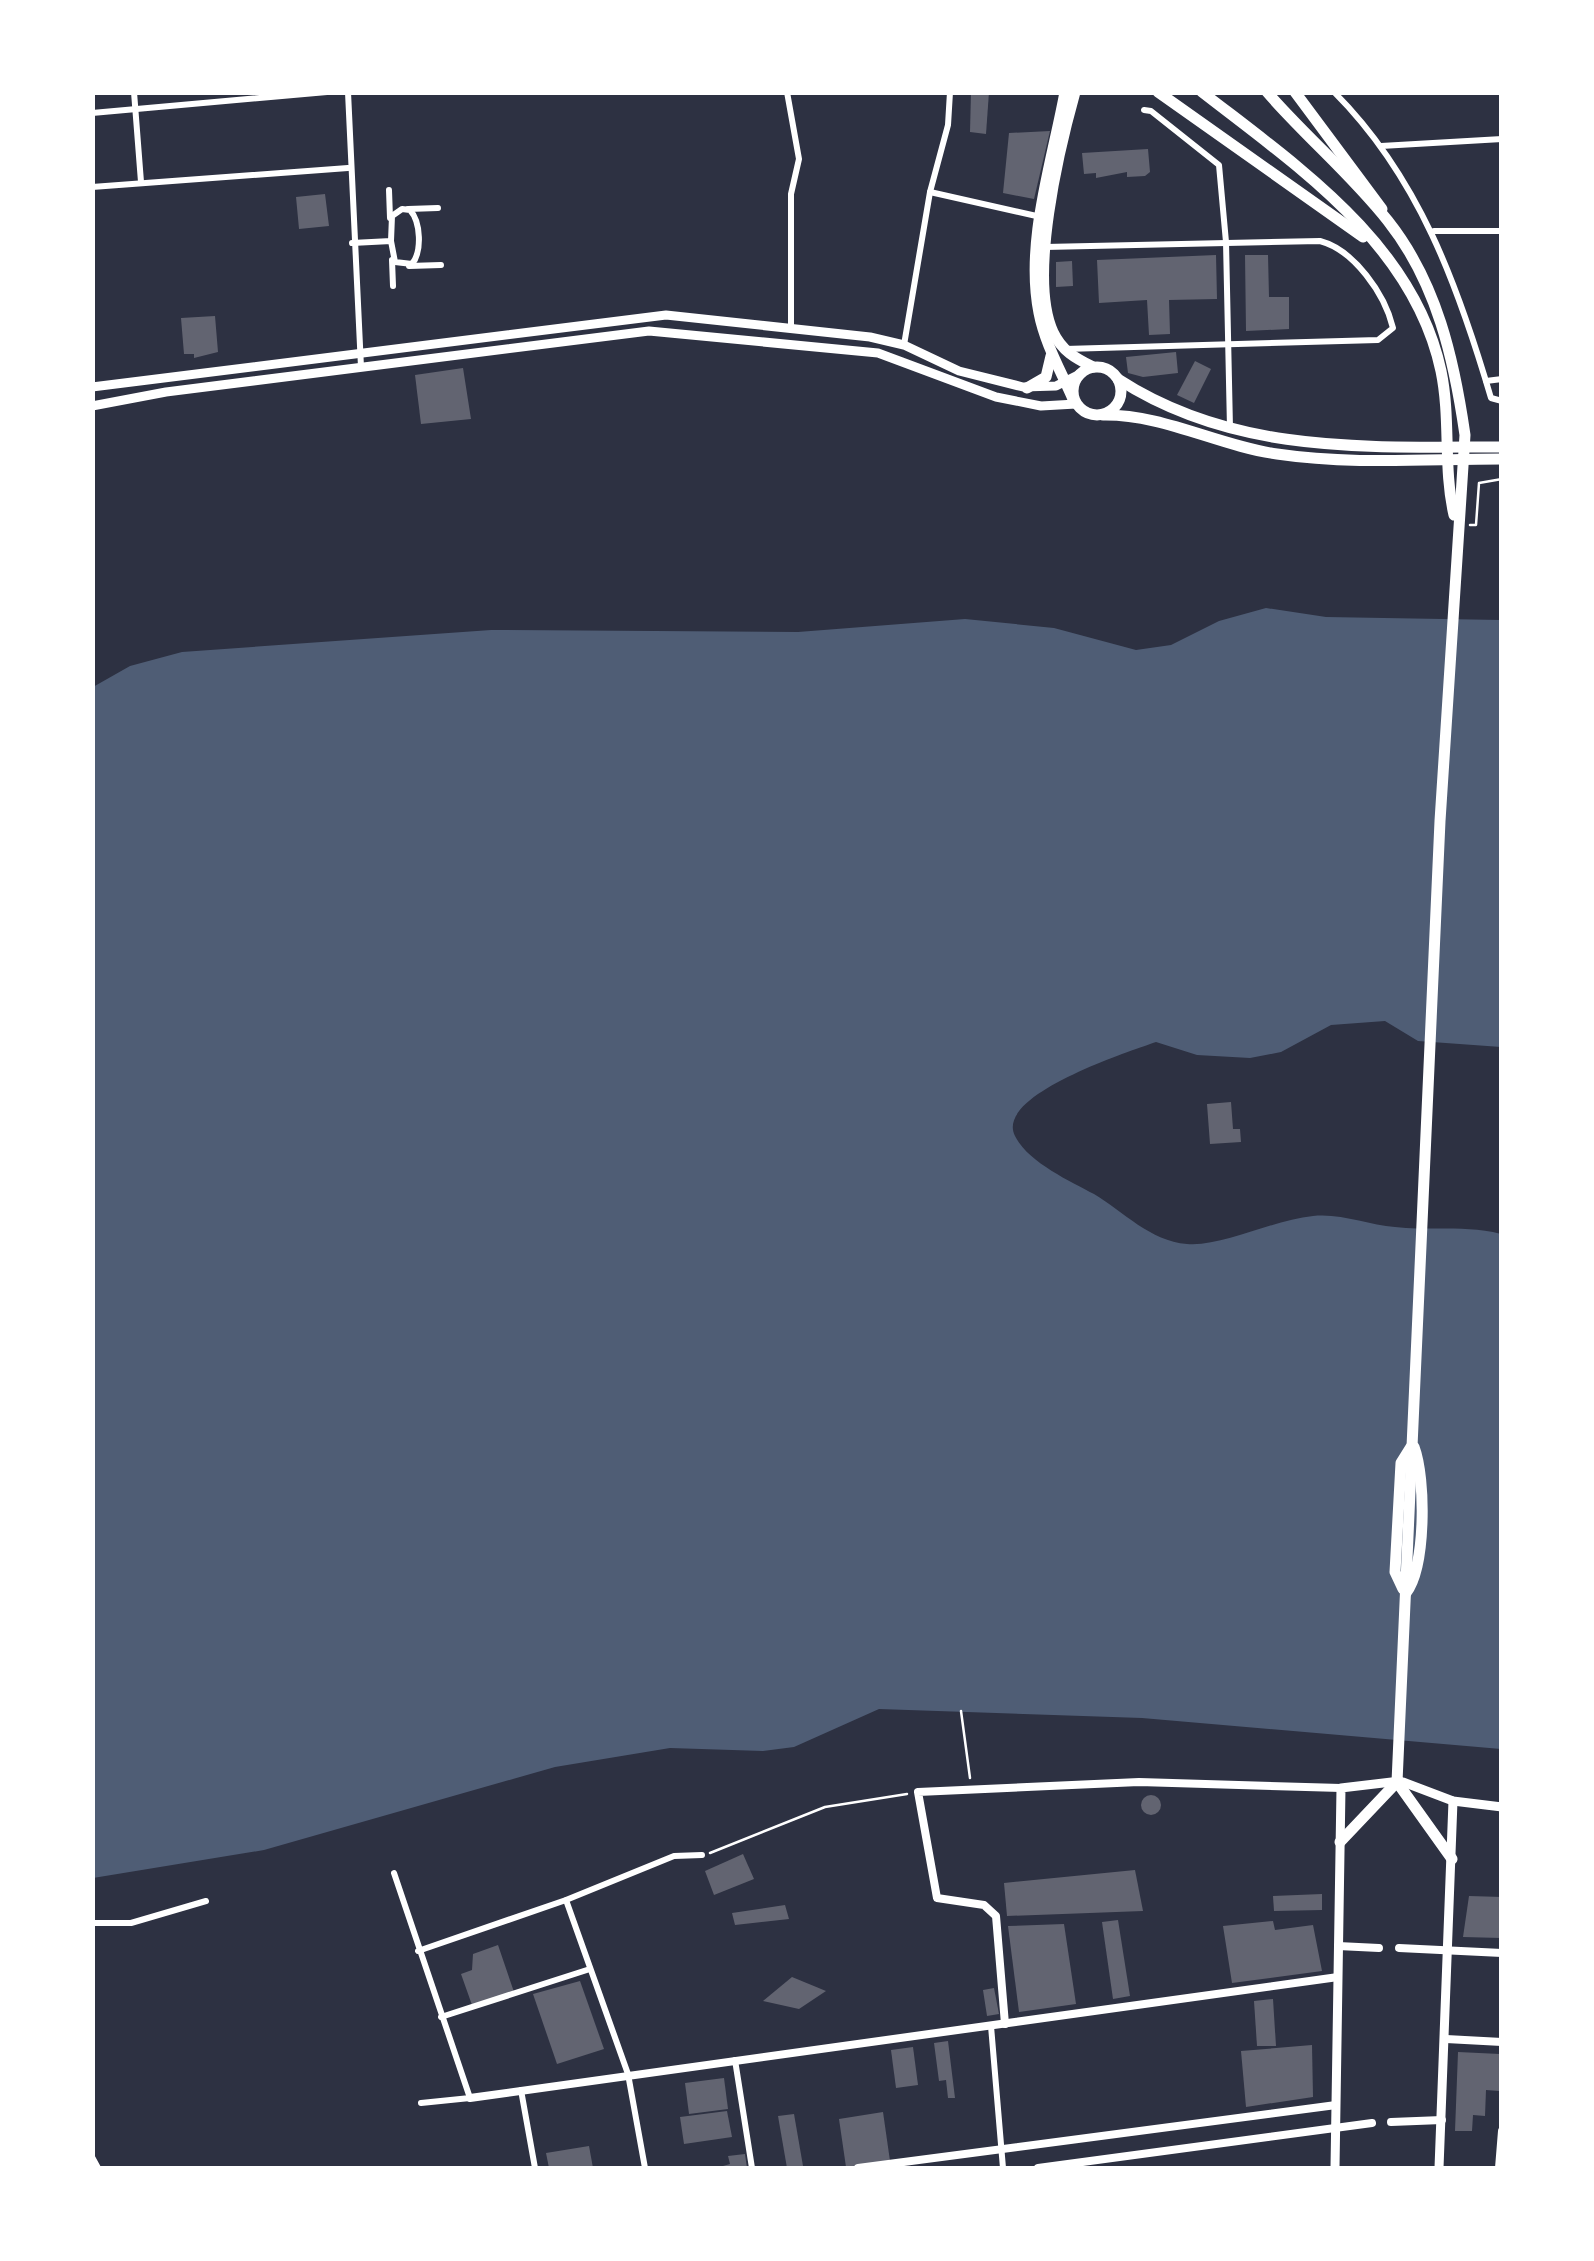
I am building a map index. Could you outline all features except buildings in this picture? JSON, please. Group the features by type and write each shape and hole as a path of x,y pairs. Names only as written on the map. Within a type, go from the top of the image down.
{"highway":[{"path":"1065,92 1036,290 1066,382 1075,402 1088,414 1179,427 1275,454 1340,460 1502,459"},
{"path":"1045,218 1075,92"},
{"path":"1158,92 1348,224 1382,253"},
{"path":"1202,92 1315,180 1354,216 1382,253 1430,338 1440,368 1450,436 1450,498 1456,524"},
{"path":"1268,92 1388,222"},
{"path":"1295,92 1376,195 1440,315 1456,371 1465,434 1456,524 1413,1443 1422,1466 1418,1577 1406,1594"},
{"path":"1057,350 1093,367 1107,369 1118,378 1230,430 1279,442 1338,447 1502,447"},
{"path":"1026,388 1046,377 1057,350"},
{"path":"1075,402 1073,386 1080,374 1093,367"},
{"path":"1103,415 1120,400 1118,378"},
{"path":"1413,1443 1400,1463 1396,1572 1406,1594 1400,1782 1452,1859"},
{"path":"1342,1838 1400,1782"}],"main road":[{"path":"92,387 641,316 791,329 904,345 959,371 1026,388 1049,388 1080,374"},
{"path":"92,406 361,366 628,332 670,331 878,353 996,397 1041,406 1075,402"},
{"path":"1335,2168 1340,1791 1400,1782 1453,1801 1502,1807"},
{"path":"1440,2168 1453,1801"}],"street":[{"path":"134,92 141,182"},
{"path":"92,113 328,92"},
{"path":"348,92 348,168 361,366"},
{"path":"788,92 799,160 791,194 791,329"},
{"path":"904,345 930,192 948,126 950,92"},
{"path":"1334,92 1381,146 1434,231 1491,398 1502,402"},
{"path":"1144,110 1152,111 1219,165 1226,242 1230,430"},
{"path":"1381,146 1502,139"},
{"path":"92,187 348,168"},
{"path":"389,190 393,286"},
{"path":"930,192 1045,218"},
{"path":"390,224 392,216 402,209 438,208"},
{"path":"402,209 413,212 417,220 418,254 408,266"},
{"path":"1434,231 1502,231"},
{"path":"352,244 390,241"},
{"path":"1043,247 1320,242 1346,252 1390,317 1392,331 1378,340 1057,350"},
{"path":"391,254 399,264 408,266 442,265"},
{"path":"1486,381 1502,379"},
{"path":"1005,2024 996,1916 984,1905 937,1898 918,1792 1139,1782 1340,1791"},
{"path":"418,1951 566,1900 674,1856 702,1856"},
{"path":"394,1873 470,2098"},
{"path":"566,1900 628,2074 645,2168"},
{"path":"92,1923 131,1923 206,1901"},
{"path":"1338,1946 1379,1948"},
{"path":"1399,1948 1502,1953"},
{"path":"441,2017 590,1969"},
{"path":"421,2103 1338,1977"},
{"path":"991,2026 1003,2168"},
{"path":"1446,2039 1502,2042"},
{"path":"735,2060 752,2168"},
{"path":"521,2090 536,2168"},
{"path":"858,2168 1336,2105"},
{"path":"1391,2122 1442,2120"},
{"path":"1038,2168 1372,2123"},
{"path":"1499,2168 1502,2131"},
{"path":"92,2157 98,2168"}],"path":[{"path":"961,1711 970,1778"},
{"path":"702,1856 825,1807 918,1792"}],"water":[{"path":"1266,608 1326,617 1501,620 1501,1047 1418,1041 1385,1021 1331,1025 1281,1052 1250,1058 1197,1055 1156,1042 1094,1065 1043,1091 1024,1105 1014,1121 1015,1136 1029,1154 1050,1170 1094,1194 1149,1232 1174,1242 1201,1244 1297,1218 1323,1216 1395,1227 1501,1234 1501,1749 1142,1718 879,1709 794,1747 763,1751 670,1748 555,1767 264,1850 93,1878 93,687 130,666 182,652 491,630 798,632 965,619 1054,628 1136,650 1171,645 1219,621"}]}
